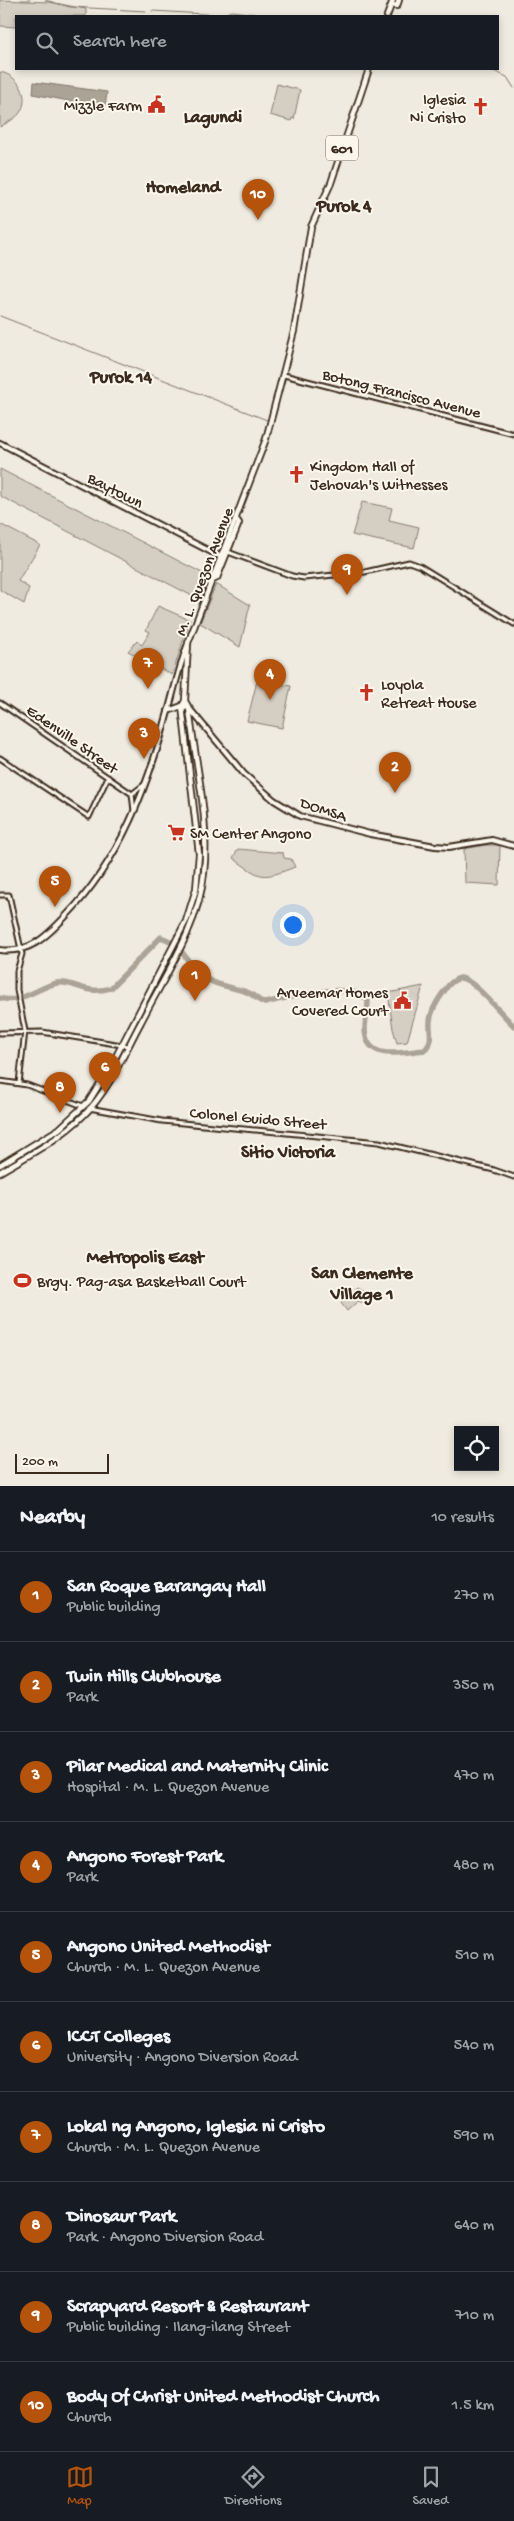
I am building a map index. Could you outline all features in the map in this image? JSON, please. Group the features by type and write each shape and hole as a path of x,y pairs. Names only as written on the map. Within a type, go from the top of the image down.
{"main road":[{"path":"387,15 392,3 397,6 399,0"},
{"name":"M. L. Quezon Avenue","path":"21,950 49,933 82,899 107,864 134,814 146,784 188,643 266,439 284,375 298,311 311,227 331,183 369,70"},
{"name":"Baytown","path":"0,443 221,557"},
{"path":"211,581 217,578 228,552 239,523 236,519"},
{"path":"0,1172 62,1133 87,1108 126,1045 196,910 204,836 184,704 184,678 188,643"},
{"path":"184,704 189,708 190,745"},
{"path":"168,711 184,704"},
{"name":"DOMSA","path":"189,708 244,774 274,800 300,816 370,834 435,846 449,847 492,840 514,846"},
{"path":"184,932 201,877"},
{"path":"190,908 196,910"},
{"path":"0,950 21,950"},
{"path":"0,1165 87,1108"},
{"path":"5,1162 8,1167"}],"street":[{"name":"Botong Francisco Avenue","path":"284,375 514,434"},
{"path":"228,552 292,576 304,578 329,577 403,563 416,564 514,624"},
{"name":"Edenville Street","path":"0,703 132,794"},
{"path":"0,758 89,817 108,777"},
{"path":"134,814 132,794 146,784"},
{"path":"0,895 9,895 21,950 17,971 18,998 25,1031 19,1083"},
{"path":"0,1033 25,1031 51,1033 126,1045"},
{"name":"Colonel Guido Street","path":"0,1081 19,1083 87,1108 170,1122 379,1142 494,1170 514,1178"}],"shaded area":[{"path":"0,0 49,2 86,9 86,15 15,15 15,27 0,26"},
{"path":"0,72 7,74 17,82 21,88 24,101 19,114 0,127"},
{"path":"34,82 107,92 105,108 33,94"},
{"path":"277,84 300,90 294,119 292,118 291,121 270,115"},
{"path":"0,469 208,576 198,599 0,496"},
{"path":"362,502 392,508 389,520 419,527 414,548 352,535"},
{"path":"0,524 40,545 18,581 29,588 24,604 0,590"},
{"path":"216,584 250,605 240,647 200,623"},
{"path":"158,606 190,620 172,675 128,651 137,641 142,645 150,632 146,630"},
{"path":"257,681 291,686 282,728 247,721"},
{"path":"485,845 500,845 499,885 465,883 464,849"},
{"path":"238,849 283,853 284,858 291,859 295,867 275,874 256,874 233,858"},
{"path":"423,986 407,1042 397,1043 388,993"},
{"path":"357,1287 371,1295 366,1304 358,1301 347,1311 341,1303"}],"waterway":[{"path":"21,0 30,0"},
{"path":"45,0 70,7 146,11"},
{"path":"152,11 222,15"},
{"path":"222,15 231,11 265,15"},
{"path":"491,70 507,77 514,88"},
{"path":"0,316 267,420"},
{"path":"0,998 7,1000 15,999 57,983 94,990 111,988 161,937 176,946 205,978 215,983 249,993 265,1003 320,992 349,991 360,995 368,1001 365,1029 367,1040 372,1047 379,1051 397,1053 425,1050 430,1039 430,1021 434,1008 448,986 460,978 466,980 480,991 514,1026"}],"place":[{"name":"Mizzle Farm","path":"156,104"},
{"name":"Iglesia Ni Cristo","path":"480,107"},
{"name":"Body Of Christ United Methodist Church","path":"258,220"},
{"name":"Kingdom Hall of Jehovah's Witnesses","path":"296,474"},
{"name":"Scrapyard Resort & Restaurant","path":"347,595"},
{"name":"Lokal ng Angono, Iglesia ni Cristo","path":"148,689"},
{"name":"Loyola Retreat House","path":"367,692"},
{"name":"Angono Forest Park","path":"270,700"},
{"name":"Pilar Medical and Maternity Clinic","path":"144,759"},
{"name":"Twin Hills Clubhouse","path":"395,793"},
{"name":"SM Center Angono","path":"176,832"},
{"name":"Angono United Methodist","path":"55,907"},
{"name":"Arveemar Homes Covered Court","path":"402,1000"},
{"name":"San Roque Barangay Hall","path":"195,1001"},
{"name":"ICCT Colleges","path":"105,1093"},
{"name":"Dinosaur Park","path":"60,1113"},
{"name":"Brgy. Pag-asa Basketball Court","path":"23,1280"}],"district":[{"name":"Lagundi","path":"213,116"},
{"name":"Homeland","path":"183,186"},
{"name":"Purok 4","path":"344,205"},
{"name":"Purok 14","path":"121,376"},
{"name":"Sitio Victoria","path":"288,1151"},
{"name":"Metropolis East","path":"145,1256"},
{"name":"San Clemente Village 1","path":"362,1282"}]}
